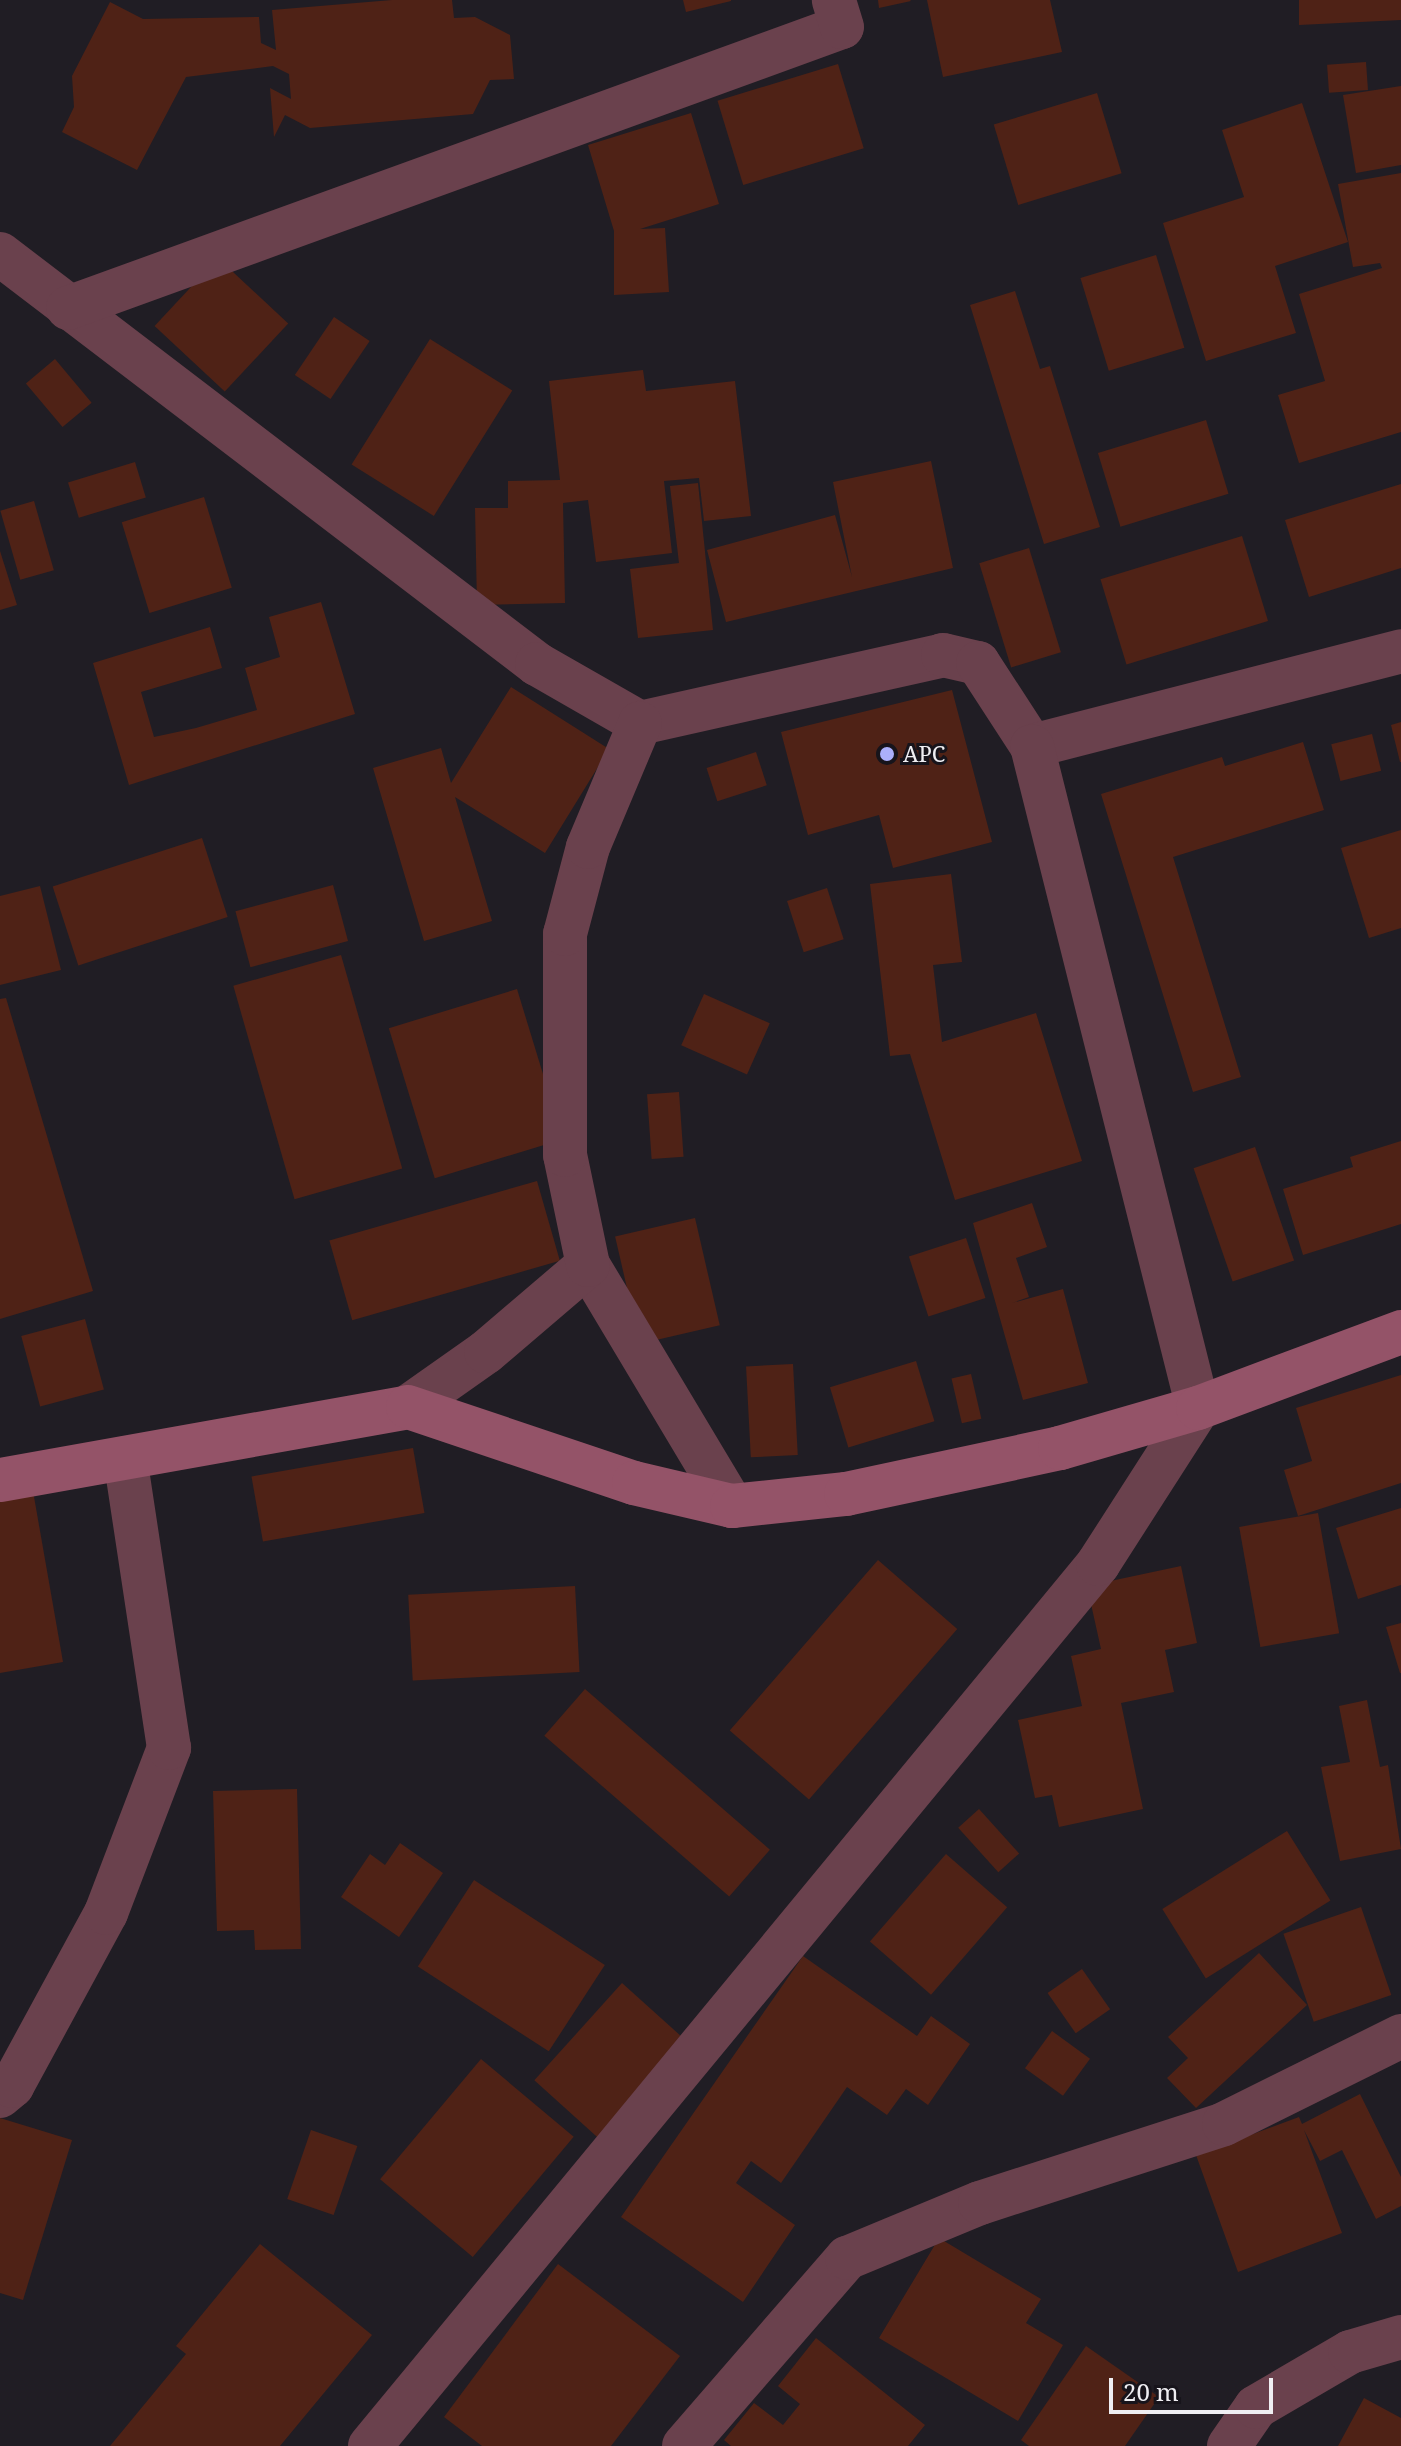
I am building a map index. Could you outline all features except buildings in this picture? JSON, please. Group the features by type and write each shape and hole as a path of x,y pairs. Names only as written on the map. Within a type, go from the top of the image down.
{"main road":[{"path":"0,1480 408,1407 634,1483 732,1506 846,1494 1060,1448 1198,1408 1401,1332"}],"street":[{"path":"68,308 842,27 834,0"},
{"path":"0,254 537,664 640,723 943,655 978,663 1032,746 1198,1408 1098,1564 383,2442"},
{"path":"1032,746 1401,651"},
{"path":"640,723 588,847 565,934 565,1155 588,1265 732,1506"},
{"path":"408,1407 486,1352 588,1265"},
{"path":"0,2096 12,2086 106,1913 169,1748 125,1458"},
{"path":"684,2446 847,2258 980,2203 1224,2124 1401,2036"},
{"path":"1229,2446 1256,2407 1350,2352 1401,2337"}],"place":[{"name":"APC","path":"887,754"}]}
